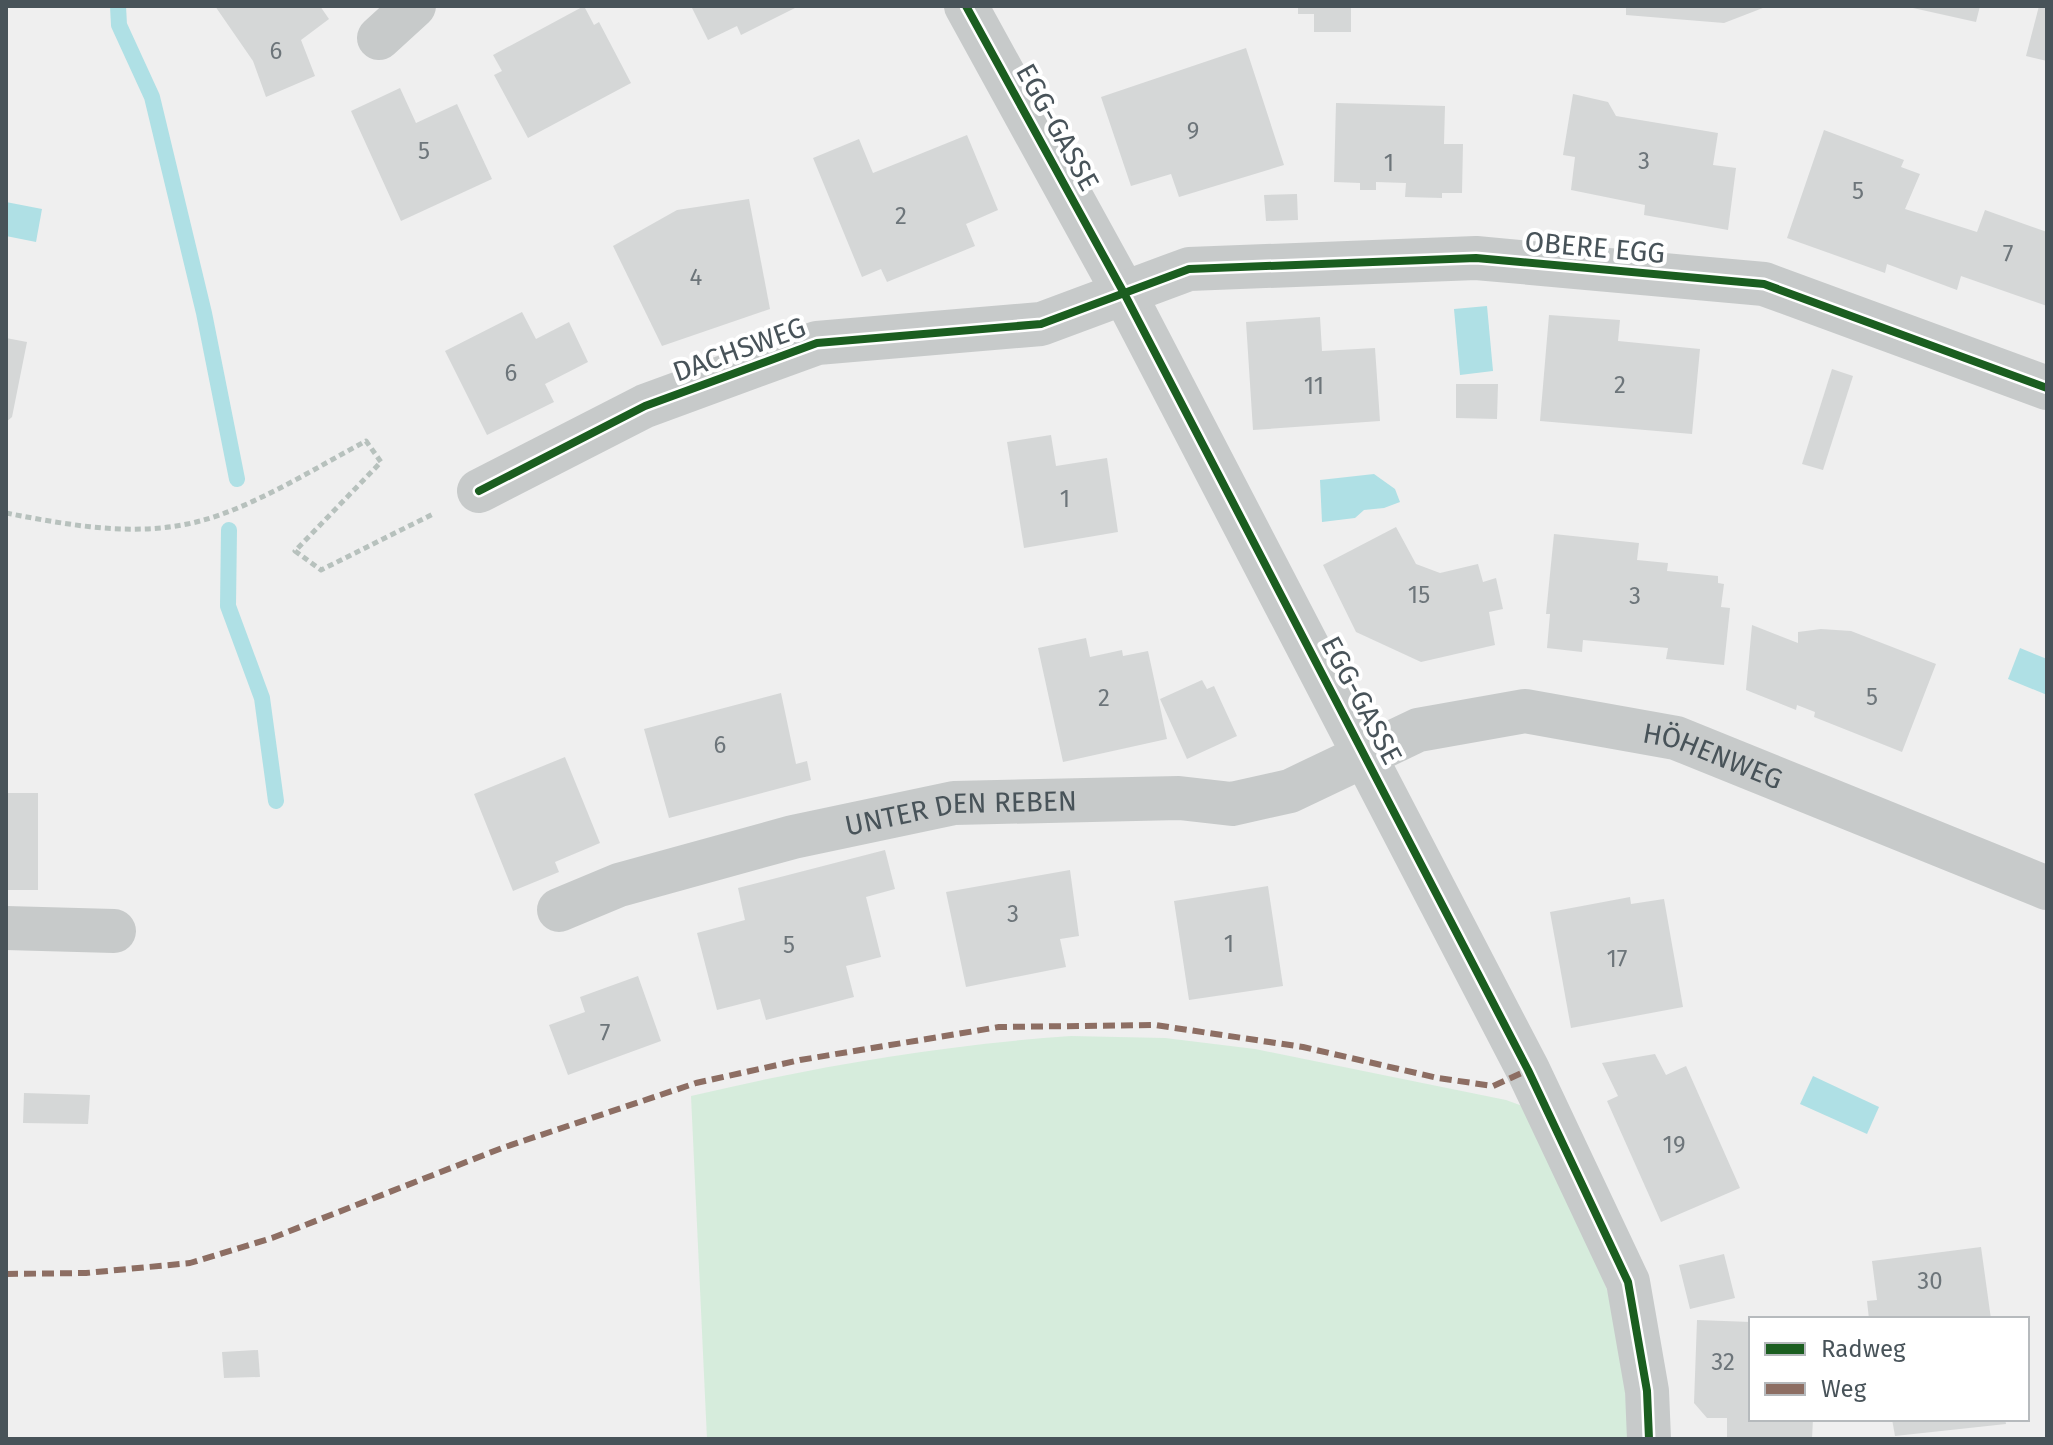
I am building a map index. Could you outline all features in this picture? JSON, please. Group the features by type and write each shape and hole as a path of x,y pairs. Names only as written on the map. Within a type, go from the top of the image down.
{"street":[{"path":"379,38 414,6"},
{"name":"EGG-GASSE","path":"966,6 1125,295 1528,1070 1628,1282 1647,1391 1649,1439"},
{"name":"OBERE EGG","path":"1125,295 1189,269 1476,258 1764,284 2047,388"},
{"name":"DACHSWEG","path":"479,491 645,406 817,343 1041,324 1125,295"},
{"name":"HÖHENWEG","path":"1367,757 1418,730 1525,711 1676,738 2047,888"},
{"name":"UNTER DEN REBEN","path":"559,910 619,885 793,837 954,803 1179,798 1232,804 1290,791 1367,757"},
{"path":"6,928 114,931"}],"path":[{"path":"6,513 80,527 135,528 200,522 275,489 366,441 381,462 295,551 321,570 479,491"}],"green space":[{"path":"1071,1036 1165,1038 1255,1049 1506,1100 1534,1110 1554,1141 1620,1326 1629,1439 707,1439 691,1096 880,1058"}],"water":[{"path":"6,202 42,209 36,242 6,236"},
{"path":"1487,306 1493,371 1460,375 1454,309"},
{"path":"1374,474 1395,489 1400,502 1364,510 1355,518 1322,522 1320,480"},
{"path":"2020,648 2047,659 2047,695 2008,679"},
{"path":"1813,1076 1879,1107 1867,1134 1800,1104"}],"building":[{"path":"215,6 320,6 329,19 301,40 315,76 266,97 253,61"},
{"path":"584,6 594,25 599,22 631,83 528,138 494,75 502,71 493,55"},
{"path":"691,6 799,6 741,35 737,26 708,40"},
{"path":"1298,6 1351,6 1351,32 1314,32 1314,14 1298,14"},
{"path":"1626,6 1768,6 1724,23 1626,15"},
{"path":"1904,6 1980,6 1976,22"},
{"path":"2039,6 2047,6 2047,61 2026,56"},
{"path":"1246,48 1284,165 1179,197 1171,174 1131,186 1101,97"},
{"path":"400,88 416,123 457,104 492,179 401,221 351,111"},
{"path":"1573,94 1608,102 1616,116 1718,133 1713,165 1736,168 1728,230 1644,215 1645,205 1571,190 1575,157 1563,155"},
{"path":"1336,103 1445,106 1444,144 1463,144 1462,193 1442,193 1442,198 1405,197 1406,183 1376,182 1376,190 1360,190 1360,183 1334,182"},
{"path":"1824,130 1904,160 1901,167 1920,174 1905,209 1977,232 1985,210 2047,232 2047,306 1961,276 1957,290 1887,264 1885,273 1787,238"},
{"path":"967,135 998,210 966,224 975,246 887,282 881,269 862,277 813,158 859,139 873,173"},
{"path":"1297,194 1298,220 1266,221 1264,195"},
{"path":"749,199 770,309 662,346 613,246 677,210"},
{"path":"522,312 536,339 569,322 588,362 545,384 554,402 487,435 445,351"},
{"path":"1549,315 1620,320 1618,341 1700,349 1692,434 1540,421"},
{"path":"1320,317 1322,351 1375,348 1380,421 1253,430 1246,322"},
{"path":"6,338 27,342 12,417 6,422"},
{"path":"1832,369 1853,376 1823,470 1802,464"},
{"path":"1456,384 1498,384 1497,419 1456,418"},
{"path":"1051,435 1056,466 1107,458 1118,532 1024,548 1007,442"},
{"path":"1396,527 1416,564 1440,573 1478,564 1483,582 1496,578 1503,609 1489,612 1495,645 1421,662 1356,632 1323,565"},
{"path":"1554,534 1639,543 1637,560 1668,563 1667,571 1718,576 1718,583 1724,584 1721,607 1730,608 1724,665 1666,659 1668,648 1583,640 1582,652 1547,648 1550,614 1546,614"},
{"path":"1752,625 1798,643 1798,632 1821,629 1851,631 1936,664 1902,752 1814,717 1815,712 1797,705 1796,710 1746,690"},
{"path":"1086,638 1090,657 1122,650 1123,656 1148,651 1167,739 1063,762 1038,648"},
{"path":"1202,680 1207,689 1214,686 1237,736 1187,759 1160,699"},
{"path":"781,693 796,764 807,761 811,780 669,818 644,729"},
{"path":"565,757 600,843 555,862 559,872 513,891 474,794"},
{"path":"6,793 38,793 38,890 6,890"},
{"path":"885,850 895,889 866,897 881,957 846,966 854,997 766,1020 760,999 717,1010 697,933 745,920 738,888"},
{"path":"1070,870 1079,936 1060,939 1066,967 966,987 946,892"},
{"path":"1268,886 1283,986 1189,1000 1174,901"},
{"path":"1630,897 1631,904 1664,899 1683,1007 1571,1028 1550,912"},
{"path":"638,976 661,1041 568,1075 549,1025 585,1012 580,997"},
{"path":"1655,1054 1666,1075 1686,1066 1740,1188 1661,1222 1607,1101 1618,1096 1602,1063"},
{"path":"24,1093 90,1095 88,1124 23,1123"},
{"path":"1981,1247 1991,1317 1869,1317 1867,1301 1877,1300 1872,1261"},
{"path":"1724,1254 1735,1298 1690,1309 1679,1265"},
{"path":"1697,1320 1749,1322 1749,1421 1813,1421 1812,1439 1727,1439 1727,1418 1707,1418 1694,1403"},
{"path":"258,1350 260,1377 224,1378 222,1352"},
{"path":"1892,1421 2005,1421 2006,1424 1895,1436"}],"waterway":[{"path":"118,6 119,25 152,97 204,313 237,479"},
{"path":"229,530 228,606 262,698 276,801"}],"marked path":[{"path":"6,1274 86,1273 190,1263 272,1238 502,1148 696,1083 800,1060 999,1027 1155,1025 1303,1047 1438,1078 1493,1086 1528,1070"}],"cycle path":[{"path":"966,6 1125,295 1528,1070 1628,1282 1647,1391 1649,1439"},
{"path":"479,491 645,406 817,343 1041,324 1189,269 1476,258 1764,284 2047,388"}]}
